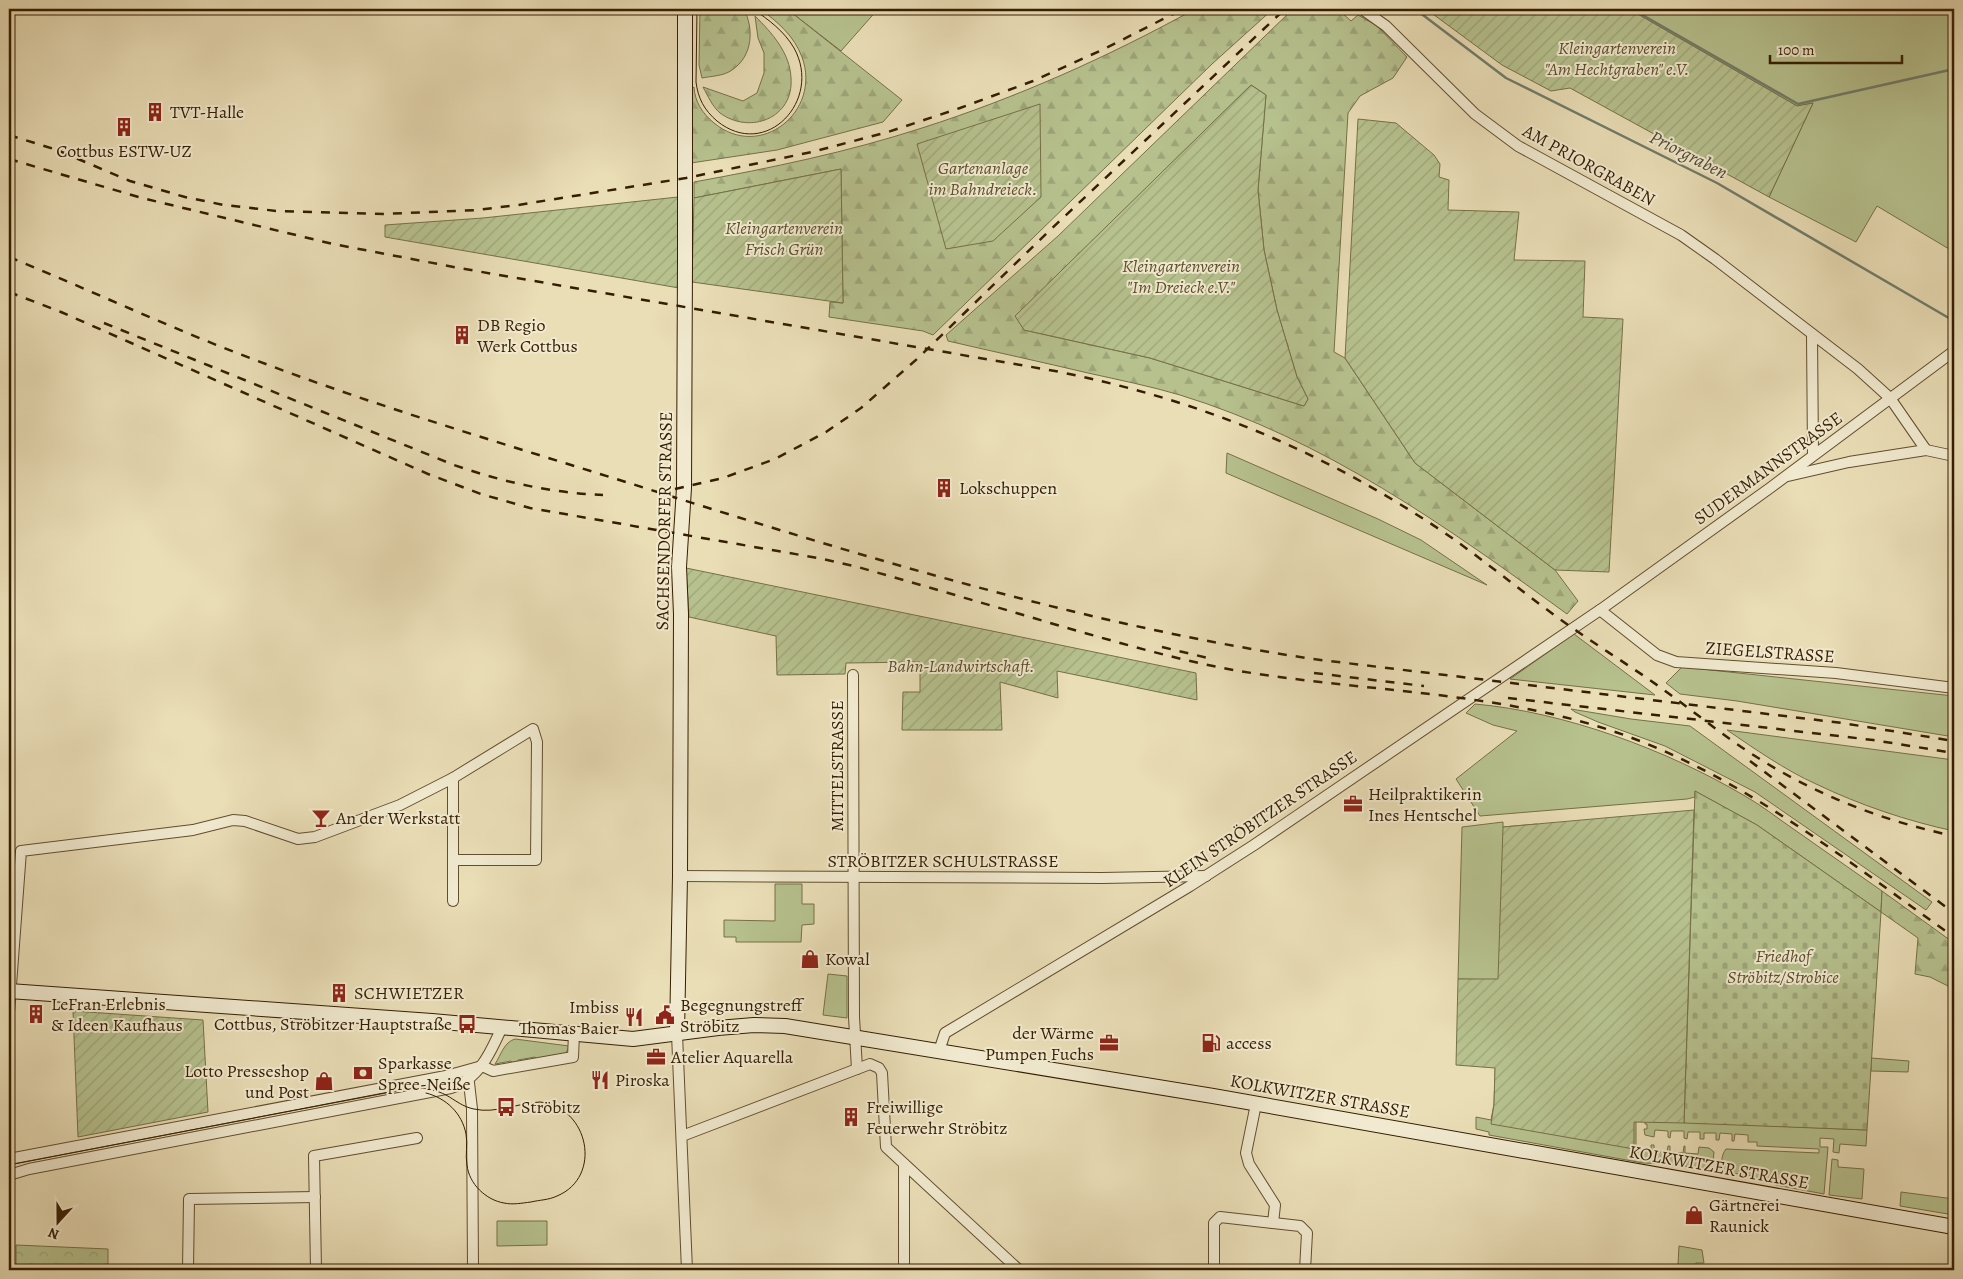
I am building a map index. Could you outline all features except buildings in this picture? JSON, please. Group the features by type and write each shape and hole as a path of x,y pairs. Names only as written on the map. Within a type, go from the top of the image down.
{"main road":[{"name":"SACHSENDORFER STRASSE","path":"677,1034 680,876 681,614 679,567 684,478 685,9"},
{"name":"KOLKWITZER STRASSE","path":"9,991 502,1027 633,1039 754,1025 785,1026 1256,1104 1954,1227"}],"street":[{"name":"AM PRIORGRABEN","path":"1362,9 1386,26 1475,114 1518,146 1681,236 1715,259 1858,369 1890,398 1926,450"},
{"path":"1812,334 1813,455"},
{"name":"SUDERMANNSTRASSE","path":"1600,610 1954,351"},
{"path":"1784,477 1849,462 1926,450 1954,456"},
{"name":"ZIEGELSTRASSE","path":"1600,610 1656,654 1676,662 1836,673 1954,688"},
{"name":"KLEIN STRÖBITZER STRASSE","path":"939,1051 946,1033 1207,876 1600,610"},
{"name":"MITTELSTRASSE","path":"853,675 853,877 857,1070"},
{"path":"9,1012 20,851 193,830 233,820 298,839 315,837 400,805 453,778 533,729 537,742 536,860 454,860"},
{"path":"453,778 453,901"},
{"name":"STRÖBITZER SCHULSTRASSE","path":"680,876 1102,878 1207,876"},
{"path":"9,1175 28,1169 460,1085 468,1075 482,1066 490,1054 502,1027"},
{"path":"482,1066 493,1071 573,1057 574,1034"},
{"path":"677,1034 687,1270"},
{"path":"682,1136 870,1064 880,1068 882,1073 886,1147 1019,1270"},
{"path":"9,1160 446,1076 468,1075"},
{"path":"468,1075 472,1109 473,1270"},
{"path":"1256,1104 1246,1153 1249,1164 1275,1205 1273,1223"},
{"path":"316,1270 314,1156 417,1138"},
{"path":"904,1164 904,1270"},
{"path":"188,1270 189,1199 315,1197"},
{"path":"1214,1270 1214,1223 1220,1217 1300,1226 1307,1233 1305,1270"}],"green space":[{"path":"700,9 744,9 750,33 748,50 739,64 725,74 702,78 699,65"},
{"path":"760,9 787,9 902,100 883,122 777,150 691,163 690,90 694,87 700,107 714,123 732,133 750,136 767,133 783,125 795,112 803,96 806,77 799,49 785,30"},
{"path":"787,9 878,9 841,51"},
{"path":"1195,9 1273,9 1212,64 933,335 923,331 829,317 830,302 843,303 841,169 694,198 694,182 866,145 992,104 1095,60"},
{"path":"1293,9 1343,9 1341,12 1351,21 1358,15 1376,25 1407,57 1393,78 1360,96 1348,113 1334,352 1345,358 1415,463 1555,570 1578,601 1567,614 1476,549 1382,488 1334,461 1233,413 1157,389 948,341 946,335 1058,236","holes":["1251,85 1266,95 1258,190 1264,250 1277,310 1297,377 1308,399 1304,406 1150,358 1024,330 1016,316"]},
{"name":"Kleingartenverein \"Am Hechtgraben\" e.V.","path":"1426,9 1629,9 1797,106 1813,103 1769,197 1570,88 1551,91 1502,65"},
{"path":"1629,9 1954,9 1954,252 1877,206 1856,242 1769,197 1813,103 1797,106"},
{"path":"755,16 774,36 784,52 790,69 790,92 778,112 768,119 744,122 720,113 712,104 703,87 743,101 757,93 764,73 764,53 758,38"},
{"name":"Kleingartenverein \"Im Dreieck e.V.\"","path":"1251,85 1266,95 1258,190 1264,250 1277,310 1297,377 1308,399 1304,406 1150,358 1024,330 1015,316"},
{"name":"Gartenanlage im Bahndreieck.","path":"1040,104 1041,197 993,241 946,249 917,144"},
{"path":"1358,119 1396,123 1434,155 1440,164 1439,177 1449,180 1448,210 1519,212 1514,260 1585,261 1583,317 1623,319 1609,572 1555,570 1415,463 1345,358"},
{"name":"Kleingartenverein Frisch Grün","path":"841,169 843,303 692,282 694,198"},
{"path":"678,197 679,288 385,237 385,225 483,218"},
{"path":"1227,453 1378,519 1421,540 1487,585 1226,473"},
{"name":"Bahn-Landwirtschaft.","path":"686,568 1196,673 1197,700 1057,671 1058,698 1000,682 1002,730 902,730 903,692 920,692 920,662 846,663 845,674 777,675 776,636 689,617"},
{"path":"1574,634 1655,695 1510,679"},
{"path":"1682,667 1954,696 1954,737 1737,701 1680,694 1666,683"},
{"path":"1475,704 1509,708 1579,724 1649,749 1715,779 1757,803 1882,891 1881,912 1757,825 1695,791 1695,797 1687,799 1480,816 1456,779 1517,731 1493,725 1466,713"},
{"path":"1571,709 1690,726 1932,902 1926,910 1755,792 1665,746 1598,722"},
{"path":"1727,730 1954,760 1954,831 1901,817 1833,792 1782,766"},
{"name":"Friedhof Ströbitz/Strobice","path":"1695,791 1757,825 1881,912 1867,1130 1684,1123"},
{"path":"1694,810 1684,1122 1867,1130 1866,1146 1840,1144 1839,1153 1833,1152 1834,1139 1820,1138 1820,1147 1828,1147 1824,1194 1776,1185 1751,1176 1722,1171 1722,1157 1726,1149 1819,1153 1819,1149 1757,1146 1757,1142 1748,1142 1748,1135 1735,1134 1734,1141 1732,1141 1732,1134 1720,1133 1719,1140 1716,1140 1716,1133 1704,1133 1704,1139 1700,1139 1700,1132 1688,1132 1687,1139 1684,1138 1684,1131 1671,1131 1670,1138 1668,1137 1668,1131 1655,1130 1654,1137 1645,1135 1644,1129 1647,1129 1647,1124 1645,1124 1645,1120"},
{"path":"1694,810 1684,1123 1634,1122 1634,1149 1491,1124 1494,1104 1495,1068 1456,1065 1458,979 1498,979 1503,827"},
{"path":"1503,822 1503,827 1537,824 1632,1114 1636,1118 1636,1150 1651,1151 1651,1145 1654,1145 1654,1152 1667,1152 1668,1146 1670,1146 1670,1152 1683,1153 1685,1146 1685,1153 1698,1154 1699,1147 1709,1148 1714,1152 1713,1162 1709,1169 1643,1163 1489,1135 1489,1132 1476,1129 1476,1117 1491,1120 1494,1104 1498,980 1458,979 1462,827"},
{"path":"775,884 802,884 802,904 814,904 814,924 802,925 801,942 736,942 736,937 724,937 724,920 775,921"},
{"path":"1882,891 1954,943 1954,989 1930,977 1915,974 1918,938 1881,912"},
{"path":"828,974 847,976 847,1018 823,1015"},
{"path":"73,1011 203,1020 208,1112 78,1137"},
{"path":"515,1039 569,1046 565,1054 557,1058 538,1060 535,1057 518,1060 517,1064 514,1065 511,1061 495,1064 505,1046"},
{"path":"1871,1058 1909,1061 1908,1072 1871,1071"},
{"path":"1832,1159 1838,1160 1838,1167 1864,1169 1862,1199 1829,1195"},
{"path":"1901,1192 1954,1199 1954,1215 1900,1206"},
{"path":"497,1221 547,1221 547,1245 497,1246"},
{"path":"16,1245 108,1249 108,1270 16,1270"},
{"path":"1679,1246 1702,1250 1704,1263 1696,1263 1695,1266 1678,1265"}],"waterway":[{"name":"Priorgraben","path":"1415,9 1506,78 1717,183 1954,321"},
{"path":"1632,9 1798,104 1954,69"}],"tram line":[{"path":"697,9 696,82 700,98 705,108 717,121 736,131 754,134 771,129 785,119 795,104 801,87 801,68 794,48 786,36 753,9"},
{"path":"9,1165 415,1087 438,1092 466,1107 474,1109 490,1110 540,1102 557,1107 570,1116 579,1129 584,1144 585,1159 581,1174 571,1187 551,1198 514,1204 497,1201 485,1195 475,1185 468,1172 466,1134 461,1119 452,1107 433,1095 426,1093"}],"railway":[{"path":"9,135 57,150 130,181 185,197 224,205 277,211 384,214 477,210 686,178 812,152 888,132 1033,81 1102,50 1183,9"},
{"path":"675,489 723,478 775,459 826,432 861,408 917,359 1048,232 1285,9"},
{"path":"9,159 142,198 333,244 459,268 1055,371 1108,383 1209,413 1257,431 1304,452 1350,475 1396,502 1442,531 1557,617 1733,741 1778,770 1851,805 1902,823 1954,836"},
{"path":"9,257 219,346 348,394 812,540 978,587 1061,608 1144,628 1228,645 1313,659 1842,723 1954,741"},
{"path":"9,292 61,312 428,474 481,494 530,508 818,558 858,567 1120,643 1206,665 1333,684 1491,702 1595,725 1645,743 1687,762 1767,806 1843,857 1954,937"},
{"path":"104,323 454,465 527,486 603,495"},
{"path":"1162,647 1208,658"},
{"path":"1314,673 1424,686"},
{"path":"1508,698 1873,740 1954,753"},
{"path":"1750,761 1954,913"}],"place":[{"name":"TVT-Halle","path":"155,112"},
{"name":"Cottbus ESTW-UZ","path":"124,127"},
{"name":"DB Regio Werk Cottbus","path":"462,335"},
{"name":"Lokschuppen","path":"944,488"},
{"name":"Heilpraktikerin Ines Hentschel","path":"1353,804"},
{"name":"An der Werkstatt","path":"321,818"},
{"name":"Kowal","path":"810,959"},
{"name":"SCHWIETZER","path":"339,993"},
{"name":"LeFran Erlebnis & Ideen Kaufhaus","path":"36,1014"},
{"name":"Begegnungstreff Ströbitz","path":"665,1015"},
{"name":"Imbiss Thomas Baier","path":"634,1017"},
{"name":"Cottbus, Ströbitzer Hauptstraße","path":"467,1024"},
{"name":"der Wärme Pumpen Fuchs","path":"1109,1043"},
{"name":"access","path":"1211,1043"},
{"name":"Atelier Aquarella","path":"656,1057"},
{"name":"Sparkasse Spree-Neiße","path":"363,1073"},
{"name":"Piroska","path":"600,1080"},
{"name":"Lotto Presseshop und Post","path":"324,1081"},
{"name":"Ströbitz","path":"506,1107"},
{"name":"Freiwillige Feuerwehr Ströbitz","path":"851,1117"},
{"name":"Gärtnerei Raunick","path":"1694,1215"}]}
